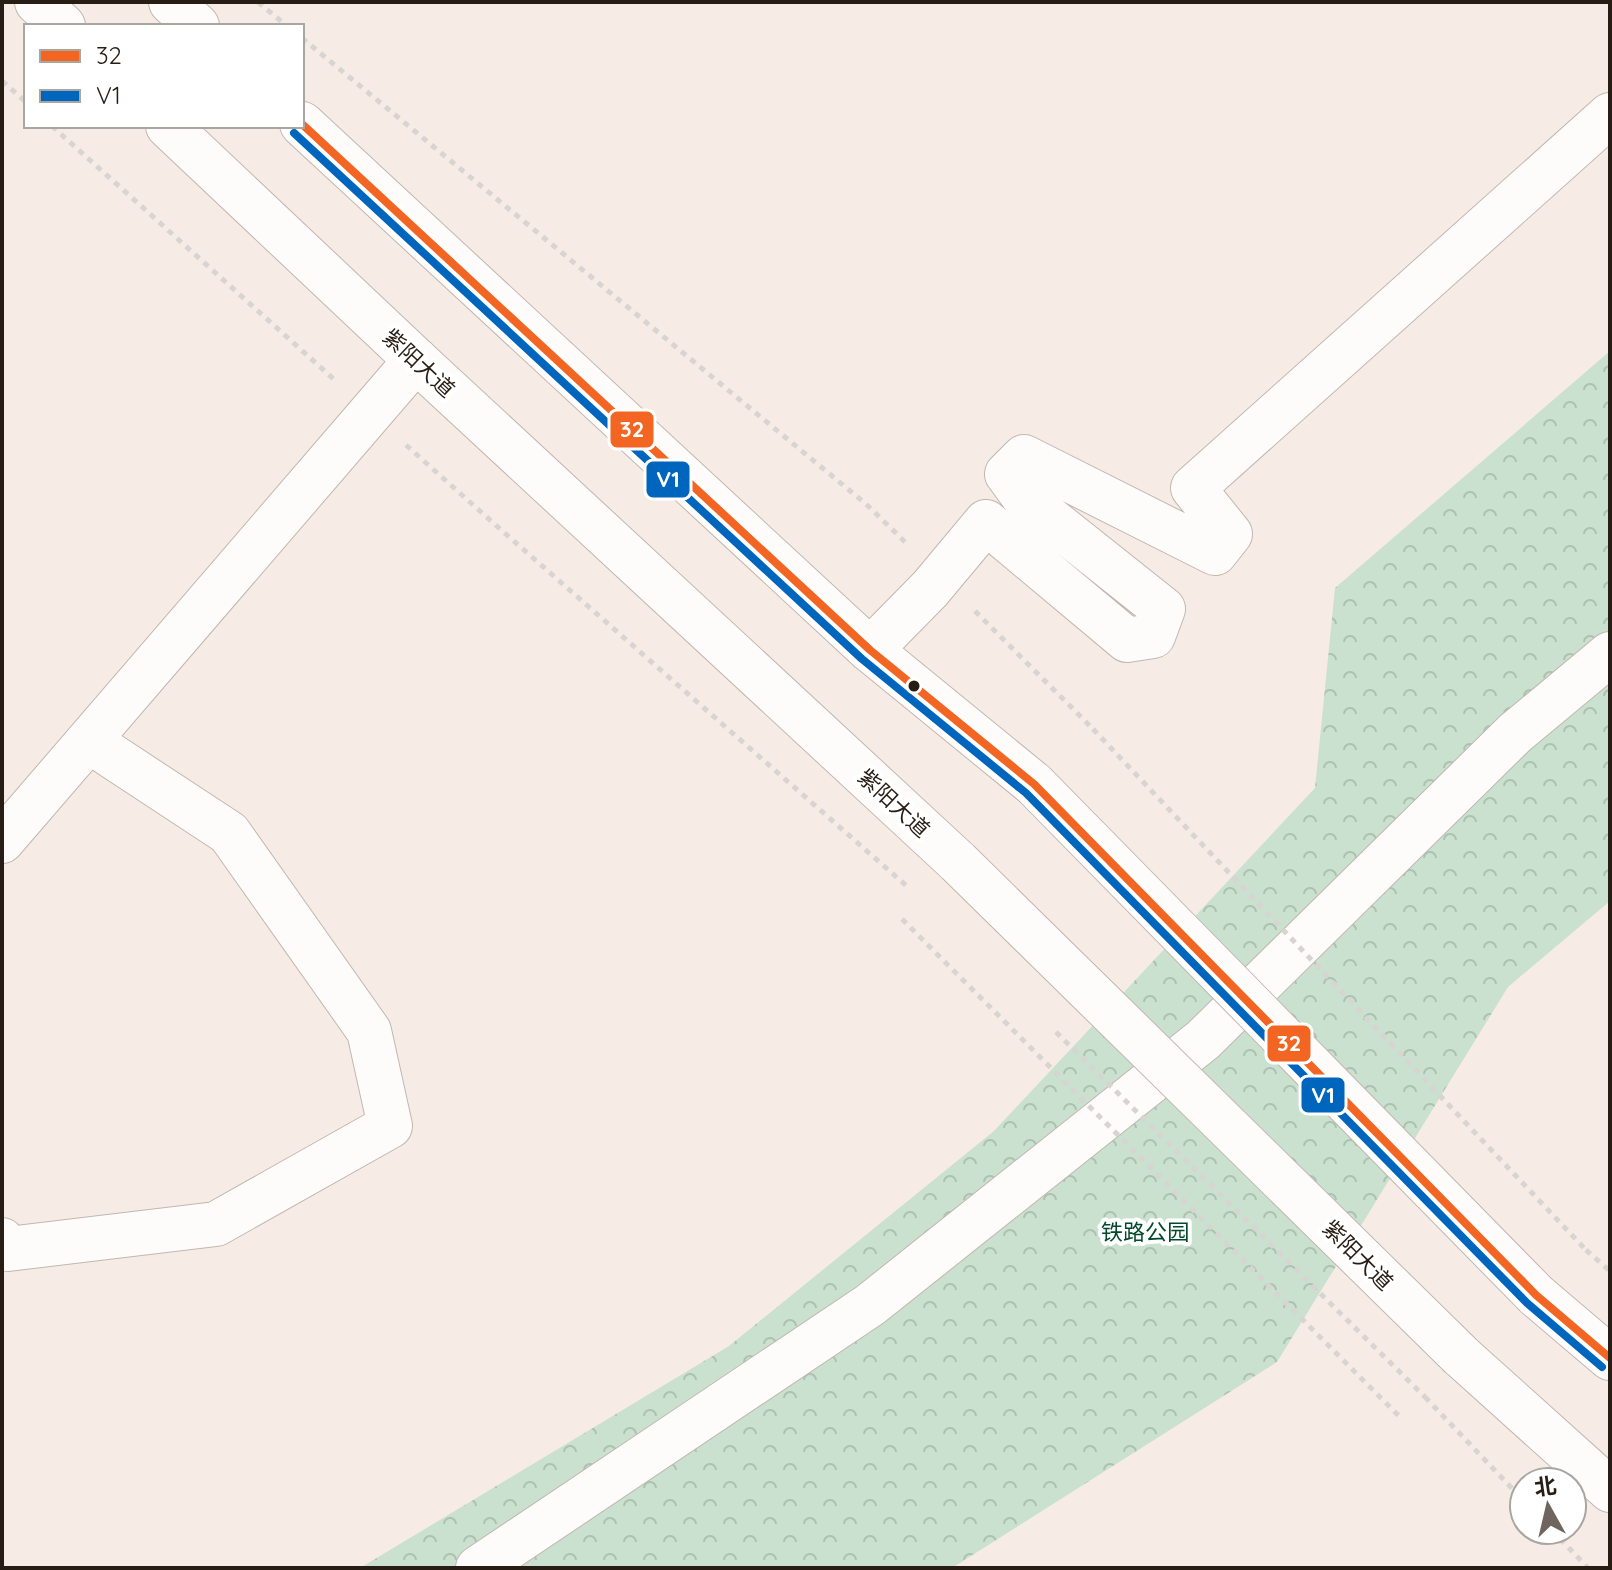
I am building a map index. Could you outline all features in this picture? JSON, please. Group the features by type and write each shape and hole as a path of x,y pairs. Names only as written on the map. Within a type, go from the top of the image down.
{"street":[{"path":"37,2 61,24"},
{"path":"171,2 195,24"},
{"path":"870,650 986,522 1127,640 1153,636 1163,609 1026,500 1007,474 1024,457 1215,553 1230,534 1193,488 1610,115"},
{"path":"304,126 870,650 1034,784 1536,1295 1610,1358"},
{"name":"紫阳大道","path":"170,128 958,862 1461,1356 1610,1490"},
{"path":"2,841 416,360"},
{"path":"478,1568 870,1305 1203,1040 1515,733 1610,654"},
{"path":"2,1240 8,1249 216,1224 390,1126 369,1031 229,833 89,741"}],"path":[{"path":"258,2 285,24"},
{"path":"304,40 866,504 1093,729 1586,1250 1610,1271"},
{"path":"2,81 24,100"},
{"path":"54,128 491,521 910,889"},
{"path":"902,919 1402,1419"},
{"path":"1056,1032 1425,1397 1508,1484"},
{"path":"1567,1546 1588,1568"}],"green space":[{"name":"铁路公园","path":"1610,351 1610,901 1508,987 1277,1362 952,1568 360,1568 729,1346 994,1131 1315,788 1335,588"}],"transit line":[{"name":"32","path":"304,126 870,650 1034,784 1536,1295 1610,1358"},
{"name":"V1","path":"294,133 862,659 1026,793 1527,1303 1602,1367"}]}
